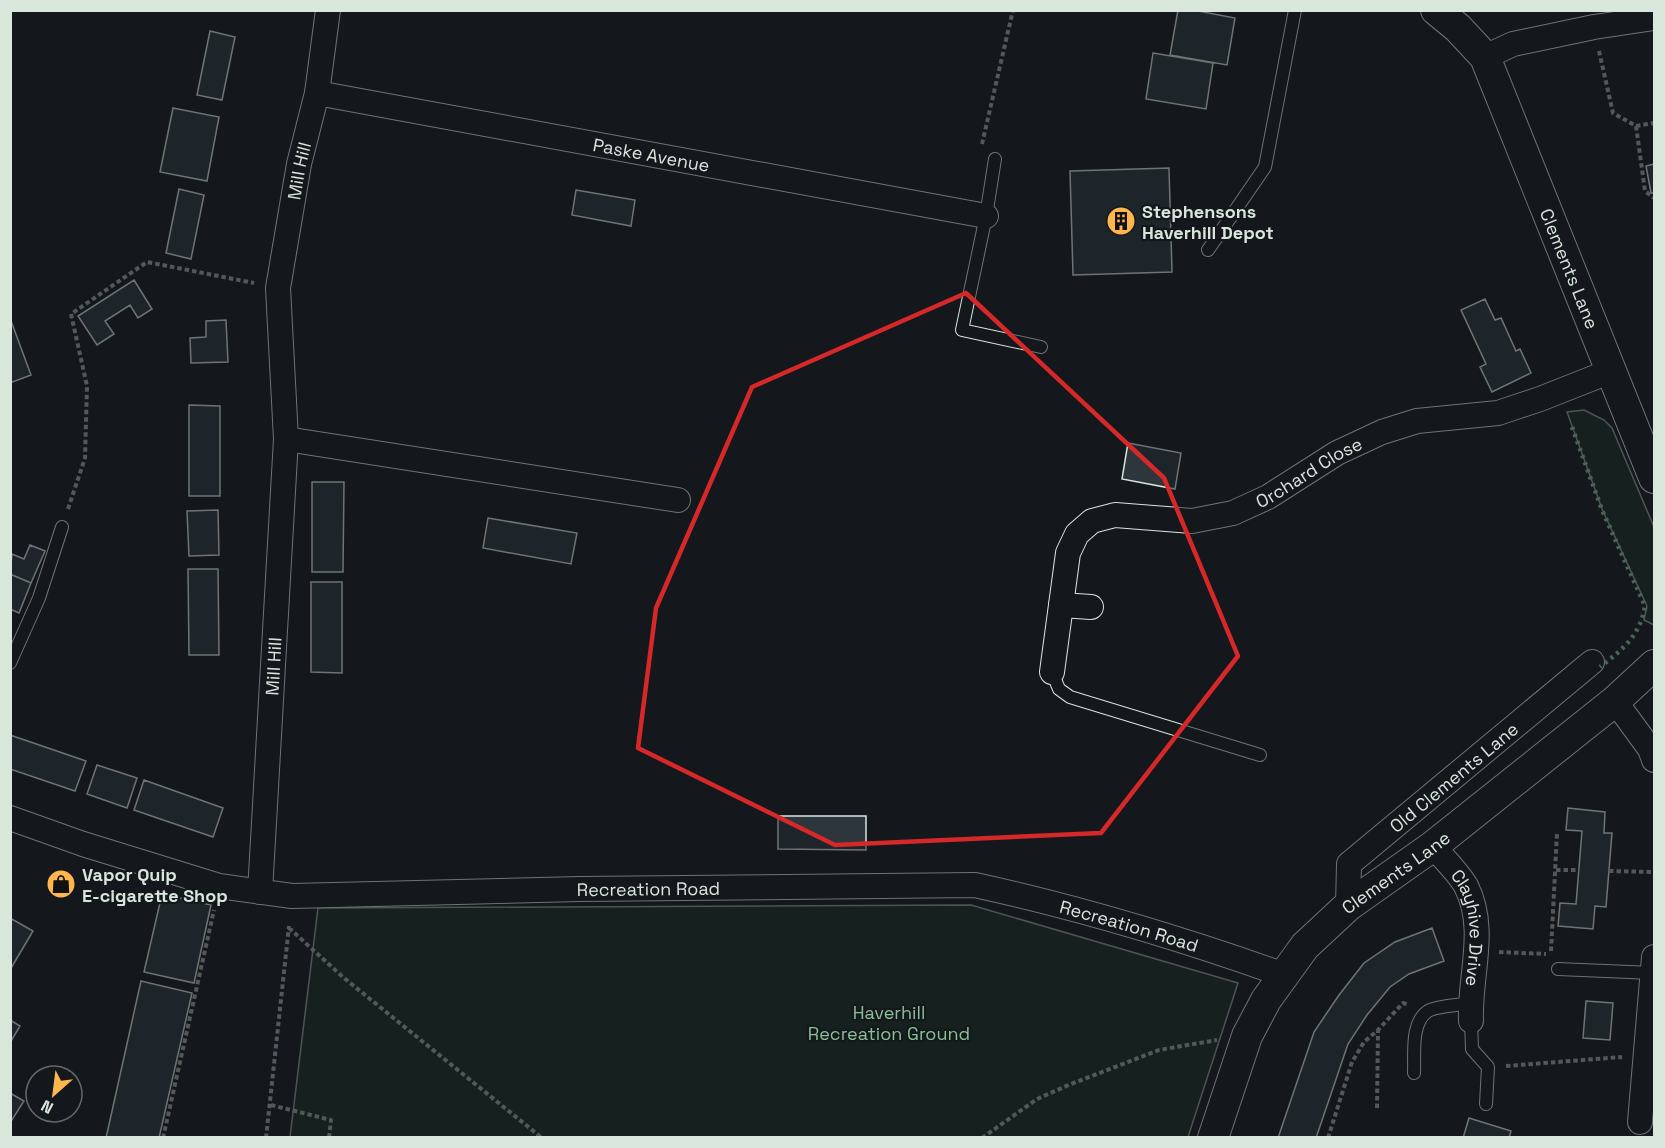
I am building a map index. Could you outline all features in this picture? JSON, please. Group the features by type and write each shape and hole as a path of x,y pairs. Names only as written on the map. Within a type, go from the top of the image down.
{"street":[{"name":"Mill Hill","path":"260,892 286,439 278,288 299,164 317,93 328,10"},
{"path":"1436,10 1458,28 1485,57 1513,44 1594,27 1654,18"},
{"name":"Clements Lane","path":"1485,57 1654,478"},
{"name":"Paske Avenue","path":"317,93 986,216"},
{"name":"Orchard Close","path":"1052,672 1068,553 1077,534 1092,521 1115,515 1192,521 1233,513 1269,497 1337,453 1382,432 1417,421 1498,414 1611,371"},
{"path":"286,439 678,500"},
{"path":"1061,605 1091,607"},
{"name":"Old Clements Lane","path":"1348,906 1349,864 1592,662"},
{"name":"Clements Lane","path":"1213,1137 1247,1036 1266,1000 1305,946 1348,906 1433,846 1615,701 1654,665"},
{"path":"1615,701 1650,749 1654,760"},
{"name":"Recreation Road","path":"10,818 83,844 219,886 292,896 580,889 975,885 1038,899 1204,947 1284,975"},
{"name":"Clayhive Drive","path":"1433,846 1465,885 1474,910 1477,951 1470,1012"},
{"path":"1640,1122 1654,965"}],"lane":[{"path":"1208,250 1265,167 1295,10"},
{"path":"995,159 986,216 962,330 1041,347"},
{"path":"10,663 39,598 62,527"},
{"path":"1052,672 1059,689 1070,697 1260,755"},
{"path":"1558,969 1654,965"},
{"path":"1414,1074 1416,1030 1422,1017 1430,1010 1470,1012 1472,1049 1488,1067 1486,1104"}],"path":[{"path":"995,159 981,152 1013,10"},
{"path":"1594,27 1613,113 1636,126 1654,123"},
{"path":"1636,126 1644,191 1654,198"},
{"path":"62,527 85,458 87,386 71,314 147,262 278,288"},
{"path":"1525,954 1551,954 1557,833"},
{"path":"1555,870 1579,870"},
{"path":"1609,871 1654,872"},
{"path":"163,1137 219,886"},
{"path":"266,1137 292,896"},
{"path":"289,928 344,978 542,1137"},
{"path":"1328,1137 1352,1062 1364,1041 1378,1030 1403,1003 1430,1010"},
{"path":"1377,1108 1378,1030"},
{"path":"982,1137 1037,1099 1159,1050 1247,1036"},
{"path":"1488,1067 1646,1055"},
{"path":"271,1105 331,1120 328,1137"}],"highlighted area":[{"path":"966,293 1164,478 1238,656 1101,833 835,845 638,748 656,608 752,387"}],"green space":[{"path":"1584,410 1604,420 1612,428 1654,527 1654,625 1644,620 1647,606 1602,509 1567,412"},
{"name":"Haverhill Recreation Ground","path":"971,905 1238,983 1188,1137 290,1137 318,908"}],"building":[{"path":"1178,10 1193,10 1235,18 1227,65 1170,55"},
{"path":"210,31 235,37 222,100 197,95"},
{"path":"1153,53 1213,63 1206,109 1146,99"},
{"path":"173,108 219,117 207,181 160,172"},
{"path":"1654,164 1654,193 1651,193 1646,166"},
{"name":"Stephensons Haverhill Depot","path":"1169,168 1172,272 1073,275 1070,171"},
{"path":"179,189 204,195 191,259 166,253"},
{"path":"576,190 635,200 631,226 572,215"},
{"path":"134,280 152,309 138,318 130,305 105,321 114,334 97,345 78,316"},
{"path":"1485,299 1495,320 1501,318 1516,351 1520,349 1531,373 1492,392 1480,367 1486,364 1461,310"},
{"path":"10,318 31,375 10,383"},
{"path":"226,320 228,362 191,363 190,338 206,337 206,321"},
{"path":"189,405 220,406 220,496 189,496"},
{"path":"1128,443 1181,453 1175,489 1122,479"},
{"path":"312,482 344,482 343,572 312,572"},
{"path":"218,510 219,555 189,556 187,511"},
{"path":"488,518 577,533 571,564 483,548"},
{"path":"30,545 45,551 31,583 10,574 12,554 24,559"},
{"path":"188,569 218,569 219,655 189,655"},
{"path":"10,574 31,583 19,613 10,609"},
{"path":"311,582 342,582 342,673 311,672"},
{"path":"10,735 86,761 75,791 10,769"},
{"path":"97,765 137,778 127,808 87,794"},
{"path":"144,780 223,808 213,837 134,810"},
{"path":"1568,808 1605,812 1604,833 1612,833 1606,907 1595,906 1593,929 1558,926 1560,903 1576,904 1582,831 1566,830"},
{"path":"778,816 866,816 866,850 778,849"},
{"path":"162,894 211,905 194,983 144,972"},
{"path":"10,918 33,931 10,970"},
{"path":"1432,928 1444,961 1409,974 1390,987 1367,1015 1348,1044 1316,1138 1278,1138 1314,1032 1339,995 1364,963 1395,942"},
{"path":"141,981 192,993 159,1138 106,1138"},
{"path":"1586,1001 1613,1003 1610,1040 1583,1038"},
{"path":"10,1020 20,1026 10,1043"},
{"path":"10,1093 24,1101 10,1123"},
{"path":"1469,1118 1511,1131 1509,1138 1463,1138"}],"hedge":[{"path":"1572,427 1602,510 1645,606 1635,634 1623,648 1600,667"}],"place":[{"name":"Stephensons Haverhill Depot","path":"1121,221"},
{"name":"Vapor Quip E-cigarette Shop","path":"61,884"}]}
